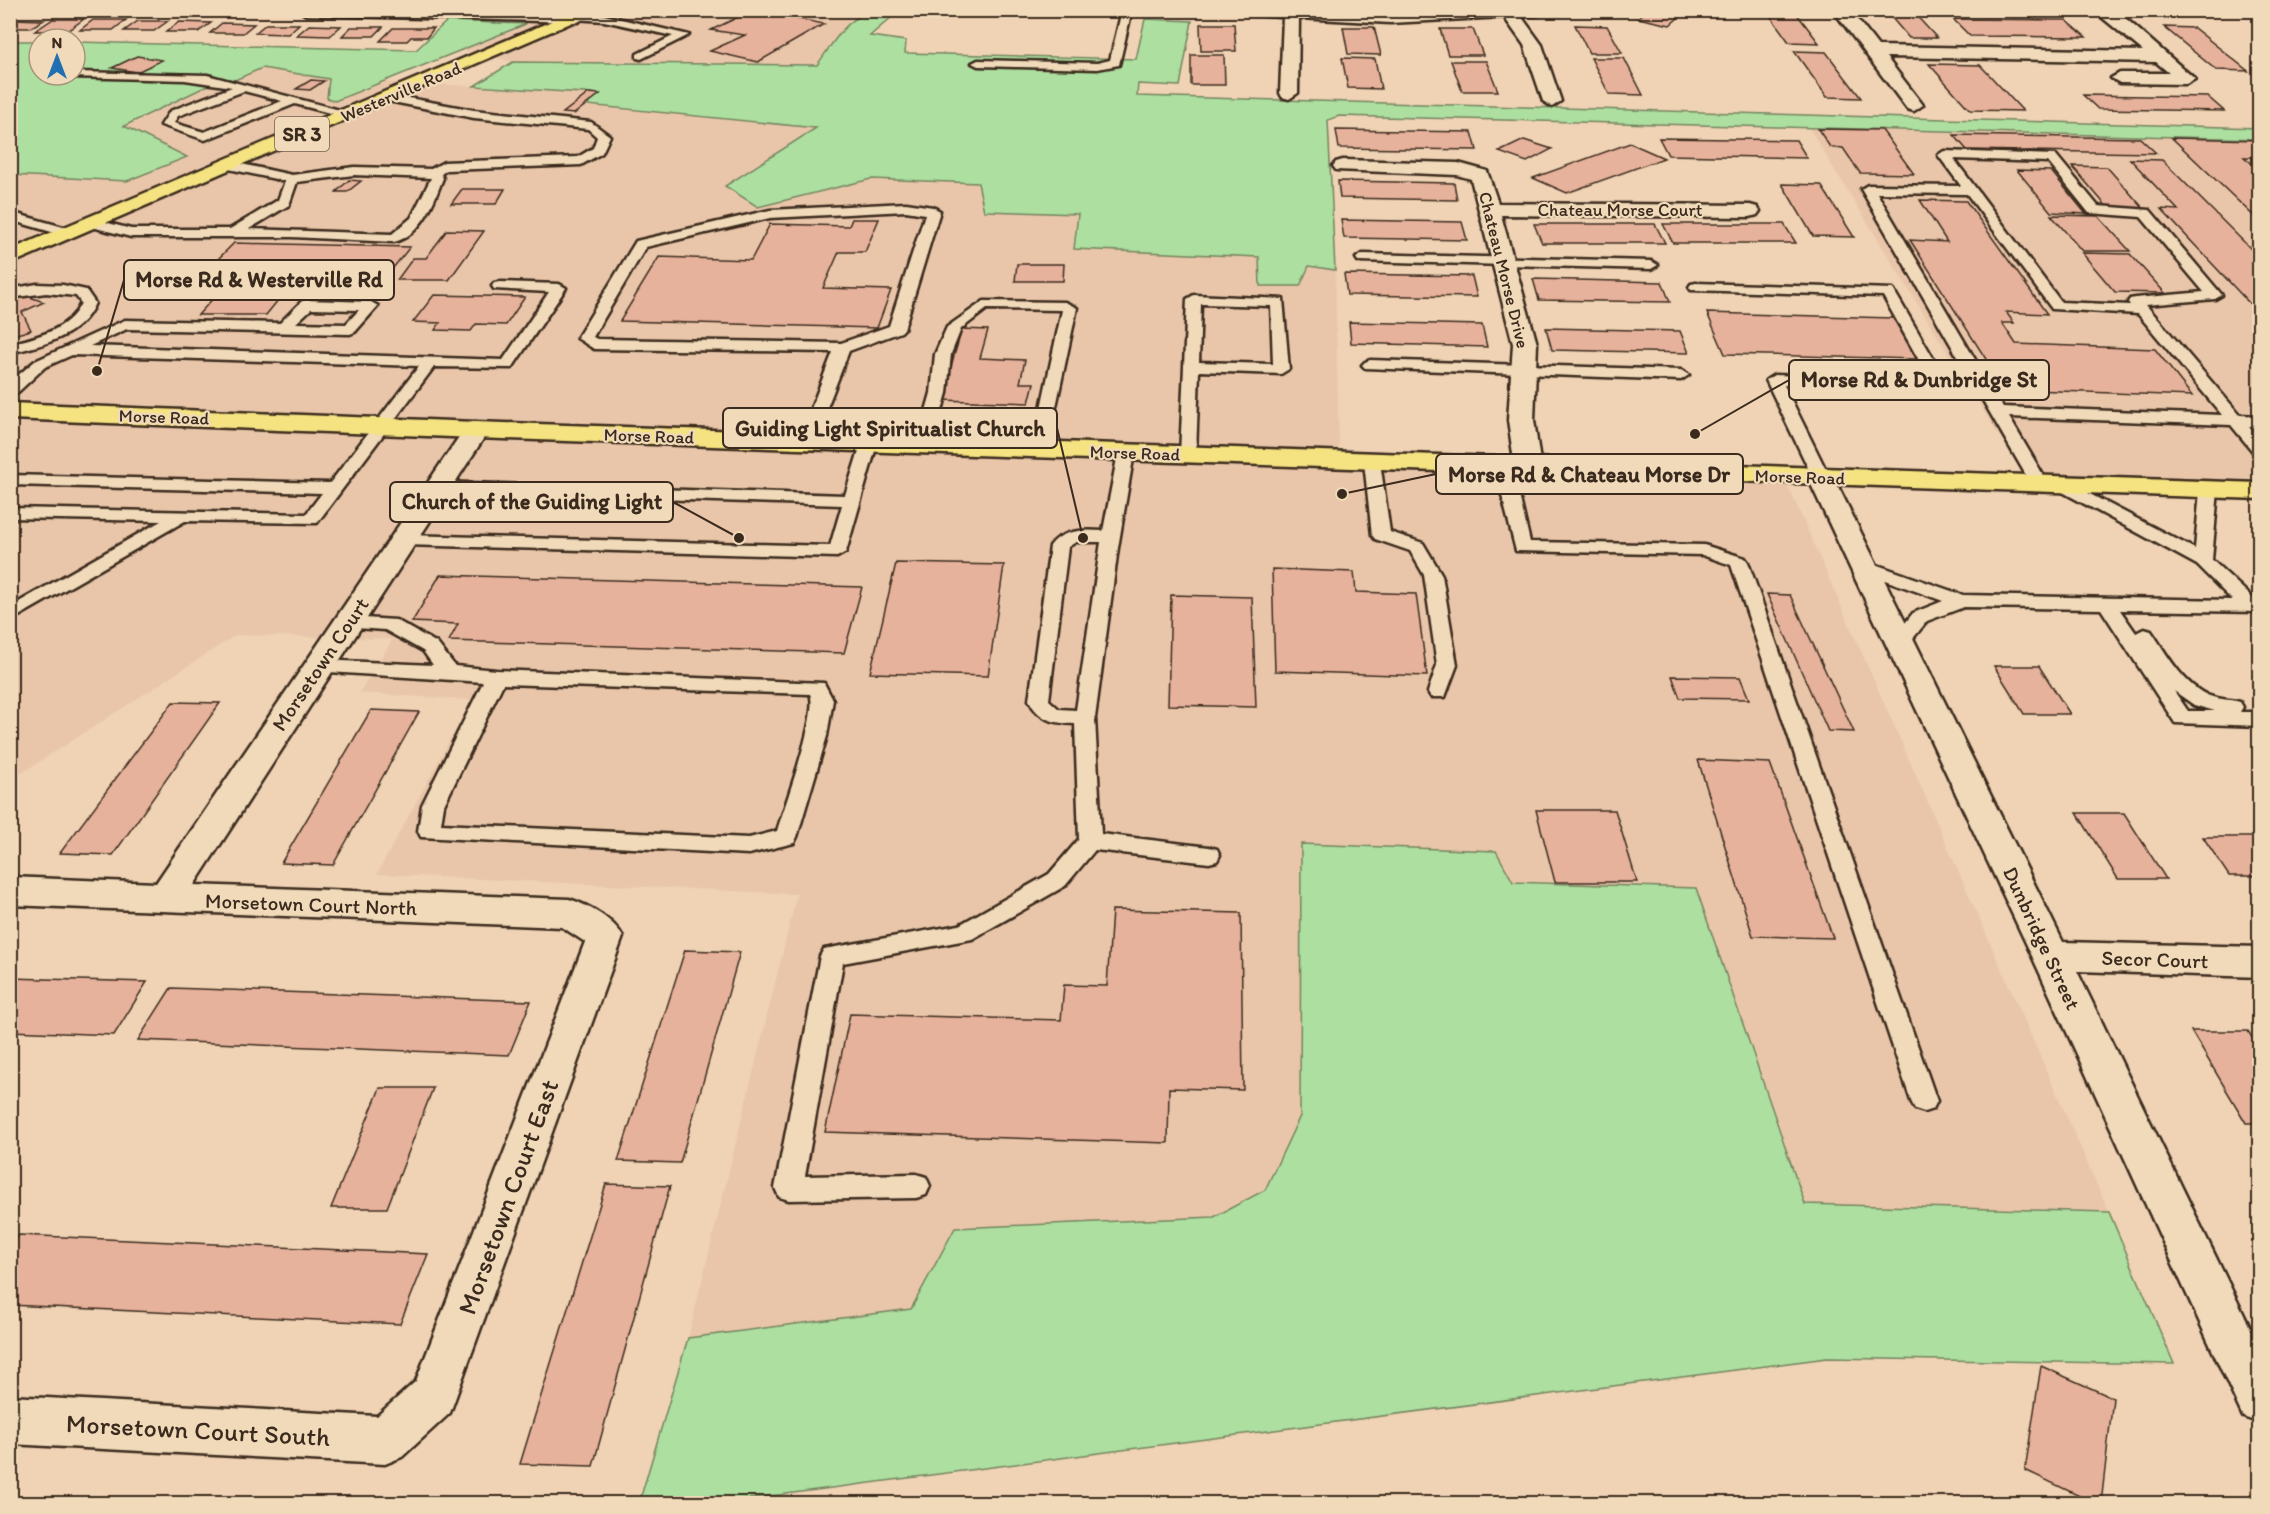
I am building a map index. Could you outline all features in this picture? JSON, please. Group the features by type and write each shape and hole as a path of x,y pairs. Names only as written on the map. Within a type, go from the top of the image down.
{"main road":[{"name":"Westerville Road","path":"10,258 586,14"},
{"name":"Morse Road","path":"10,411 1528,468 2259,491"}],"street":[{"path":"306,10 586,14"},
{"path":"1254,10 1291,14 1390,18 1539,10"},
{"path":"1841,10 1870,51 1914,105"},
{"path":"2101,10 2107,11 2186,80 2104,78"},
{"path":"1510,13 1533,45 1552,101"},
{"path":"1289,93 1291,14"},
{"path":"1870,51 2160,57"},
{"path":"2022,54 2037,69"},
{"name":"Chateau Morse Drive","path":"1343,166 1471,171 1480,176 1525,344 1521,420 1528,468"},
{"name":"Chateau Morse Court","path":"1489,209 1750,211"},
{"name":"Morsetown Court","path":"165,899 476,430"},
{"name":"Dunbridge Street","path":"1821,478 2051,956 2259,1400"},
{"name":"Morsetown Court North","path":"10,891 569,914 605,937"},
{"name":"Morsetown Court East","path":"385,1440 433,1398 605,937"},
{"name":"Secor Court","path":"2051,956 2259,962"},
{"name":"Morsetown Court South","path":"10,1420 385,1440"}],"lane":[{"path":"978,63 1097,66 1115,63 1126,10"},
{"path":"586,14 684,35 642,56"},
{"path":"87,75 231,82 349,114"},
{"path":"243,87 174,114 167,125 205,136 294,100"},
{"path":"228,165 292,179 354,171 434,173 444,166 581,161 598,150 604,136 591,126 474,114 387,98"},
{"path":"2141,310 2057,306 1944,155 2052,158 2094,210 2145,213 2215,295 2134,302 2141,310 2259,448"},
{"path":"93,223 131,233 292,233 393,238 407,231 421,214 437,178 434,173"},
{"path":"230,234 284,202 292,179"},
{"path":"1971,190 1868,189 1999,412 2052,485 2203,561 2255,606"},
{"path":"806,442 842,348 896,329 933,211 906,207 770,214 641,244 585,338 594,344 842,348"},
{"path":"10,216 69,233"},
{"path":"1363,258 1651,265"},
{"path":"70,350 507,365 559,288 499,286"},
{"path":"10,294 39,287 70,290 81,292 88,303 86,313 75,324 50,336 10,349"},
{"path":"1696,287 1888,292 1941,385 1774,380 1821,478"},
{"path":"1188,455 1194,299 1278,302 1281,369 1192,366"},
{"path":"285,327 307,304 370,306 322,358"},
{"path":"924,446 939,393 943,354 954,327 984,304 1065,306 1070,308 1040,450"},
{"path":"10,390 40,364 125,324 350,329"},
{"path":"10,513 311,519 430,362"},
{"path":"1370,365 1681,375"},
{"path":"1999,412 2259,421"},
{"path":"404,540 837,552 869,444"},
{"path":"916,1186 789,1188 832,956 964,933 1057,880 1090,842 1085,718 1111,537 1126,453"},
{"path":"1372,462 1381,535 1417,547 1433,575 1447,665 1438,692"},
{"path":"1528,468 1507,480 1522,547 1704,550 1739,562 1924,1101"},
{"path":"10,480 335,488"},
{"path":"438,487 852,500"},
{"path":"2203,561 2209,490"},
{"path":"10,615 182,516"},
{"path":"1085,718 1048,713 1041,707 1039,700 1059,546 1064,539 1076,536 1111,537"},
{"path":"1863,566 1899,582 1962,600 2255,606"},
{"path":"1900,642 1920,617 1962,600"},
{"path":"2107,604 2182,718 2259,718"},
{"path":"2118,621 2141,631 2183,691 2201,702 2259,708"},
{"path":"348,623 389,624 430,647 449,672"},
{"path":"320,666 496,676 817,688 823,700 817,736 786,837 749,846 429,831 433,805 496,676"},
{"path":"1090,842 1209,855"}],"shaded area":[{"path":"556,11 868,11 850,20 817,65 513,62 462,50"},
{"path":"261,68 329,79 335,101 382,82 474,86 599,94 588,105 817,129 725,185 758,207 871,179 978,183 984,211 1079,214 1074,249 1259,257 1260,285 1309,266 1335,270 1339,457 1781,470 2109,1212 1805,1205 1696,888 1512,882 1301,844 1300,1117 1265,1190 1214,1217 955,1228 911,1309 688,1338 797,894 377,874 472,700 359,693 393,639 236,635 11,780 10,175 127,181 186,157 123,126 210,85 191,80 202,74 235,80"},
{"path":"1809,128 2259,139 2259,490 2027,481"}],"green space":[{"path":"881,10 894,15 870,36 906,41 905,53 1136,59 1145,19 1192,21 1180,86 1138,84 1137,96 2259,128 2260,139 1339,116 1328,120 1335,270 1309,266 1300,286 1260,286 1259,257 1074,249 1078,214 984,211 978,183 871,179 758,207 725,186 816,128 587,105 598,94 474,86 513,62 817,65 843,29 851,22 870,12"},
{"path":"447,21 526,24 335,101 327,98 329,79 262,68 235,80 202,75 192,80 211,84 124,126 187,157 127,181 11,175 10,41 27,41 27,87 87,87 87,42 416,50"},
{"path":"1301,844 1496,851 1513,882 1696,888 1805,1204 2109,1212 2174,1364 1827,1358 716,1503 639,1503 688,1338 911,1309 955,1228 1214,1217 1265,1190 1300,1116"}],"building":[{"path":"753,10 824,24 758,62 710,51 745,35 711,30"},
{"path":"1648,10 1687,10 1670,25 1638,18"},
{"path":"1766,10 1794,10 1819,43 1789,42"},
{"path":"1885,10 1911,10 1937,38 1909,38"},
{"path":"13,19 44,20 32,27 10,28"},
{"path":"53,19 84,19 73,27 41,27"},
{"path":"1953,19 2066,20 2086,37 1970,36"},
{"path":"93,20 126,20 113,30 87,30 87,27 84,27"},
{"path":"138,21 168,21 154,31 124,31"},
{"path":"179,22 211,23 198,32 166,32"},
{"path":"222,23 254,24 243,33 210,33"},
{"path":"266,24 299,24 288,34 255,33"},
{"path":"1200,24 1234,24 1236,51 1201,51"},
{"path":"309,25 341,26 330,36 297,35"},
{"path":"1575,25 1607,26 1622,53 1589,53"},
{"path":"351,27 383,27 374,36 342,36"},
{"path":"1343,27 1374,27 1381,55 1348,54"},
{"path":"2164,27 2194,28 2248,71 2216,70"},
{"path":"393,28 434,28 427,37 411,37 407,41 380,41"},
{"path":"1440,29 1473,29 1483,55 1448,55"},
{"path":"1794,51 1826,52 1861,98 1827,97"},
{"path":"1191,55 1224,55 1225,85 1191,85"},
{"path":"137,56 162,60 137,72 112,68"},
{"path":"1342,58 1375,59 1381,89 1348,88"},
{"path":"1591,58 1624,58 1643,95 1609,94"},
{"path":"1451,61 1486,61 1498,91 1462,91"},
{"path":"1929,64 1980,65 2023,111 1970,110"},
{"path":"311,80 324,81 310,90 296,89"},
{"path":"589,93 600,94 574,114 563,113"},
{"path":"2083,95 2208,97 2224,111 2098,109"},
{"path":"1818,129 1882,130 1914,174 1860,173 1843,148 1830,147"},
{"path":"1336,130 1472,132 1477,150 1339,148"},
{"path":"1954,135 2140,138 2156,153 1967,150"},
{"path":"1659,138 1796,140 1807,158 1668,155"},
{"path":"2172,138 2260,140 2260,157 2244,157 2260,170 2260,222"},
{"path":"1524,140 1552,149 1527,162 1499,152"},
{"path":"1630,143 1664,158 1567,193 1533,178"},
{"path":"2130,159 2162,160 2260,258 2260,304 2250,304 2161,209 2178,210"},
{"path":"2072,166 2107,167 2144,209 2108,208"},
{"path":"2017,170 2051,171 2086,214 2051,212"},
{"path":"349,180 361,181 347,192 336,192"},
{"path":"1338,181 1454,183 1457,200 1340,198"},
{"path":"1782,184 1821,185 1854,237 1813,236"},
{"path":"462,189 505,189 496,204 451,204"},
{"path":"1920,200 1966,201 2047,314 2006,312 2014,323 2002,323 2016,344 2155,349 2192,396 2005,389 1910,240 1947,242"},
{"path":"2051,215 2098,216 2130,251 2082,251"},
{"path":"852,219 879,219 865,252 839,252 823,288 891,290 877,328 620,321 659,257 751,260 770,224 849,226"},
{"path":"1341,220 1462,222 1467,240 1344,238"},
{"path":"1534,224 1655,224 1665,243 1542,243"},
{"path":"1663,224 1784,224 1796,243 1673,243"},
{"path":"447,230 484,231 449,280 397,280 413,258 426,258"},
{"path":"234,243 410,247 384,279 203,274"},
{"path":"2082,253 2130,254 2165,293 2115,292"},
{"path":"1017,264 1064,264 1063,281 1015,281"},
{"path":"1344,274 1472,276 1477,297 1347,295"},
{"path":"1533,279 1662,282 1670,302 1539,300"},
{"path":"217,294 283,294 266,315 198,315"},
{"path":"24,295 44,302 22,312 31,330 10,336 10,301"},
{"path":"434,295 525,297 506,325 476,324 471,331 435,330 440,323 413,322"},
{"path":"1707,313 1893,318 1918,359 1725,354"},
{"path":"1349,322 1482,325 1487,347 1351,343"},
{"path":"1546,328 1680,331 1689,353 1552,350"},
{"path":"962,329 988,330 980,358 1025,360 1020,383 1034,383 1029,403 941,400"},
{"path":"896,563 1004,565 988,676 870,673"},
{"path":"1272,569 1354,572 1356,592 1416,594 1427,676 1275,671"},
{"path":"440,575 862,587 844,653 449,641 458,624 412,622"},
{"path":"1767,594 1790,595 1854,732 1828,731"},
{"path":"1171,595 1252,597 1256,707 1168,705"},
{"path":"1994,666 2039,666 2070,714 2024,714"},
{"path":"1672,676 1740,677 1749,699 1680,698"},
{"path":"173,702 220,703 113,855 60,853"},
{"path":"371,710 419,712 333,865 281,863"},
{"path":"1698,760 1770,763 1833,938 1753,936"},
{"path":"1536,810 1615,810 1637,882 1555,882"},
{"path":"2077,813 2124,813 2166,879 2118,879"},
{"path":"2203,837 2260,837 2260,876 2229,876"},
{"path":"1112,910 1241,913 1243,1090 1169,1088 1168,1143 825,1132 850,1014 1061,1020 1064,985 1107,986"},
{"path":"685,950 740,952 680,1163 618,1161"},
{"path":"10,978 147,982 114,1035 10,1031"},
{"path":"171,988 531,1001 509,1055 138,1040"},
{"path":"2191,1031 2248,1031 2260,1050 2260,1123 2246,1123"},
{"path":"380,1088 433,1088 387,1208 331,1208"},
{"path":"606,1184 670,1186 593,1466 520,1464"},
{"path":"19,1235 428,1254 400,1324 10,1305 10,1248"},
{"path":"2041,1366 2113,1398 2101,1504 2096,1504 2025,1470"}],"place":[{"name":"Morse Rd & Westerville Rd","path":"97,371"},
{"name":"Morse Rd & Dunbridge St","path":"1695,434"},
{"name":"Morse Rd & Chateau Morse Dr","path":"1342,494"},
{"name":"Church of the Guiding Light","path":"739,538"},
{"name":"Guiding Light Spiritualist Church","path":"1083,538"}]}
